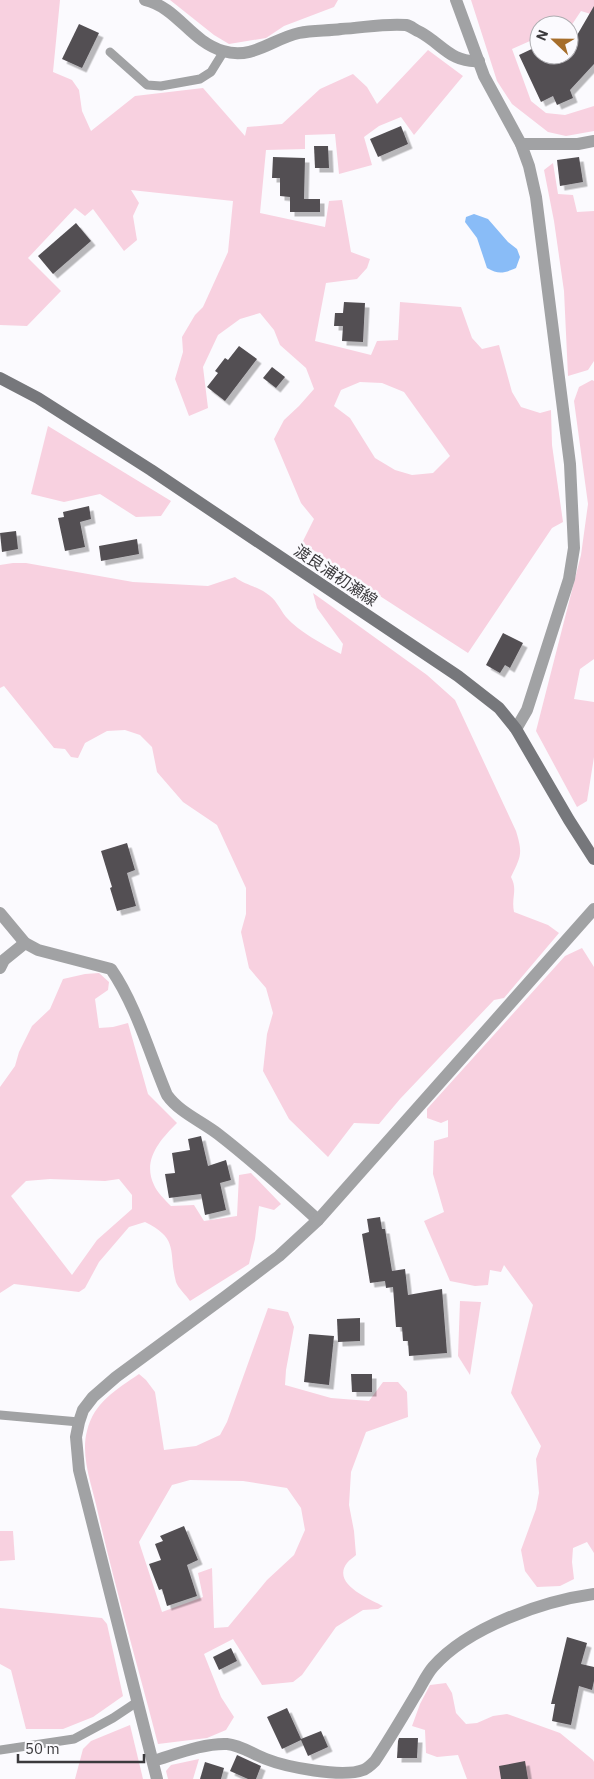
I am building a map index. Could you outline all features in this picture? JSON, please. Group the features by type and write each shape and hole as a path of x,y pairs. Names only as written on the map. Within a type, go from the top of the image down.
{"main road":[{"name":"渡良浦初瀬線","path":"0,378 38,398 151,470 458,676 499,708 516,729 594,859"}],"street":[{"path":"145,0 170,11 197,38 208,45 240,54 252,52 299,33 408,25 427,36 453,56 466,62 479,61"},
{"path":"456,0 484,76 521,144 536,197 570,464 574,548 569,579 527,710 516,729"},
{"path":"521,144 578,144 594,141"},
{"path":"157,1779 136,1702 79,1470 76,1437 78,1422 83,1410 93,1397 116,1376 279,1256 318,1220 594,909"},
{"path":"0,913 25,943 38,950 111,969 121,983 167,1095 173,1104 216,1132 247,1156 318,1220"},
{"path":"0,968 4,960 25,943"},
{"path":"152,1761 190,1750 228,1744 268,1760 320,1771 348,1773 364,1770 376,1762 432,1668 448,1652 485,1630 522,1612 545,1604 594,1594"}],"lane":[{"path":"110,52 147,85 161,86 200,79 211,72 224,51"},
{"path":"0,1415 78,1422"},
{"path":"0,1750 74,1739 113,1718 136,1702"}],"shaded area":[{"path":"0,0 60,0 53,72 72,80 79,90 82,111 91,131 135,96 203,88 245,136 247,127 282,124 320,89 353,74 367,87 377,104 428,50 463,76 414,135 401,117 379,126 364,137 372,165 339,174 335,134 305,135 305,149 266,150 260,213 325,227 329,201 342,200 351,252 370,259 367,268 357,279 326,283 315,341 371,355 377,341 398,340 400,302 461,307 472,338 482,349 499,345 512,392 521,407 540,413 551,410 552,445 563,522 552,528 468,653 301,545 314,519 301,503 274,439 284,420 314,389 306,368 280,345 274,330 260,313 240,319 218,335 203,367 208,408 189,416 175,379 183,352 182,337 195,315 203,307 228,252 233,201 131,190 139,203 133,216 137,240 124,251 93,209 85,216 75,208 28,258 61,291 27,326 0,325","holes":["360,382 382,383 404,392 450,456 433,473 412,475 395,470 375,458 350,418 334,406 341,390"]},
{"path":"170,0 338,0 334,7 284,26 266,38 229,44 214,35"},
{"path":"471,0 594,0 594,15 581,11 578,15 529,15 529,41 512,49 531,101 546,113 565,115 594,106 594,131 566,136 548,132 512,104 497,81"},
{"path":"553,163 558,194 573,195 577,212 594,211 594,361 588,370 568,376 564,291 554,221 544,170"},
{"path":"592,380 594,381 594,659 580,669 574,699 594,702 594,757 587,801 577,807 536,731 581,555 588,504 574,401 579,387"},
{"path":"48,426 171,501 161,516 136,517 100,494 64,502 31,494"},
{"path":"26,563 133,582 208,586 235,577 269,595 286,617 297,627 341,654 343,644 317,608 313,593 427,675 455,700 516,831 520,855 511,877 514,886 514,912 548,925 559,933 504,998 494,1000 400,1099 379,1124 354,1123 328,1157 289,1119 263,1071 267,1034 273,1013 266,988 249,968 241,932 246,914 246,888 217,825 183,802 157,772 152,747 140,735 125,730 107,731 85,743 78,758 71,757 65,749 54,748 4,686 0,688 0,565"},
{"path":"582,948 594,967 594,1553 587,1542 573,1548 574,1579 560,1586 537,1587 525,1571 521,1550 536,1509 539,1493 536,1459 541,1446 511,1393 533,1305 504,1265 501,1272 490,1270 488,1285 475,1286 450,1281 424,1221 444,1212 433,1174 434,1141 448,1137 448,1120 441,1123 427,1118 427,1109 565,956"},
{"path":"99,973 109,982 108,990 95,999 99,1028 128,1023 148,1094 177,1123 159,1143 150,1167 155,1188 161,1196 171,1206 194,1205 204,1221 237,1216 239,1175 251,1173 281,1204 274,1210 259,1206 255,1239 249,1264 190,1301 176,1282 171,1247 168,1241 156,1228 145,1222 129,1227 99,1262 85,1288 79,1292 14,1284 0,1293 0,1087 15,1066 19,1052 32,1026 50,1009 63,979","holes":["50,1179 105,1181 119,1179 132,1195 132,1209 97,1240 72,1275 11,1196 26,1181"]},
{"path":"460,1301 481,1302 470,1375 458,1356"},
{"path":"268,1308 288,1312 294,1327 285,1385 331,1398 369,1401 383,1382 398,1382 407,1392 408,1417 366,1432 351,1472 349,1505 356,1555 347,1563 343,1571 344,1578 354,1590 383,1606 378,1609 363,1610 336,1627 302,1675 293,1682 262,1685 233,1639 204,1654 221,1697 234,1717 226,1730 207,1738 158,1744 88,1472 85,1451 87,1431 90,1421 100,1404 114,1391 139,1374 155,1392 164,1450 196,1446 220,1435 227,1422","holes":["190,1480 243,1481 287,1488 301,1508 305,1530 294,1555 267,1580 228,1627 214,1628 212,1568 198,1573 203,1597 162,1612 139,1542 172,1485"]},
{"path":"0,1531 13,1531 15,1560 0,1561"},
{"path":"0,1608 102,1618 107,1624 123,1696 93,1717 63,1729 26,1729 11,1670 0,1664"},
{"path":"446,1683 452,1693 456,1713 466,1724 477,1723 493,1716 507,1714 560,1733 593,1760 594,1779 467,1779 458,1755 437,1757 426,1753 425,1730 412,1726 420,1704 430,1685"},
{"path":"130,1725 143,1779 75,1779 83,1749 91,1741"},
{"path":"199,1759 193,1779 168,1779 166,1771 171,1765"}],"water":[{"path":"474,214 488,219 508,242 517,249 520,257 516,268 495,272 487,268 477,238 465,222 466,217"}],"building":[{"path":"594,6 594,64 570,90 573,98 557,105 553,96 541,102 519,55 529,50 529,65 579,65 579,32"},
{"path":"79,24 99,33 82,68 62,59"},
{"path":"401,126 408,144 378,157 370,139"},
{"path":"314,146 328,146 329,168 315,168"},
{"path":"273,157 305,158 304,199 320,199 320,212 290,212 290,197 280,196 280,178 272,178"},
{"path":"579,157 583,182 560,186 557,160"},
{"path":"76,223 91,241 53,274 38,256"},
{"path":"344,302 365,303 363,342 342,341 343,326 334,326 335,313 343,313"},
{"path":"239,346 257,359 225,401 207,387 218,373 215,371 225,358 228,360"},
{"path":"272,367 285,377 276,388 263,378"},
{"path":"89,506 91,519 80,522 85,547 65,551 58,518 64,517 63,512"},
{"path":"16,531 18,549 2,552 0,533"},
{"path":"137,539 139,554 101,561 99,546"},
{"path":"503,633 523,643 510,668 505,665 500,673 486,665"},
{"path":"127,843 135,870 127,873 136,906 117,911 101,851"},
{"path":"201,1136 208,1166 226,1160 231,1180 220,1183 226,1210 205,1215 201,1194 169,1198 165,1174 175,1173 172,1153 190,1150 188,1139"},
{"path":"380,1217 382,1229 385,1229 392,1271 405,1269 408,1295 442,1289 447,1353 409,1356 408,1341 403,1341 402,1327 396,1327 393,1287 386,1288 385,1281 370,1283 362,1234 369,1232 367,1219"},
{"path":"360,1318 360,1341 338,1342 337,1319"},
{"path":"309,1334 334,1336 329,1385 304,1382"},
{"path":"351,1374 372,1374 372,1392 352,1392"},
{"path":"184,1526 198,1560 187,1565 197,1596 167,1606 162,1589 159,1590 149,1564 161,1560 155,1544 163,1541 160,1536"},
{"path":"567,1637 587,1643 581,1664 594,1667 592,1690 579,1686 571,1725 552,1721 555,1704 551,1704"},
{"path":"231,1648 237,1661 219,1670 213,1657"},
{"path":"287,1708 301,1739 321,1731 328,1747 308,1756 301,1740 282,1749 267,1717"},
{"path":"399,1738 418,1738 417,1758 397,1758"},
{"path":"237,1755 261,1766 256,1779 248,1779 230,1771"},
{"path":"525,1761 528,1779 501,1779 499,1766"},
{"path":"205,1762 224,1768 221,1779 200,1779"}]}
